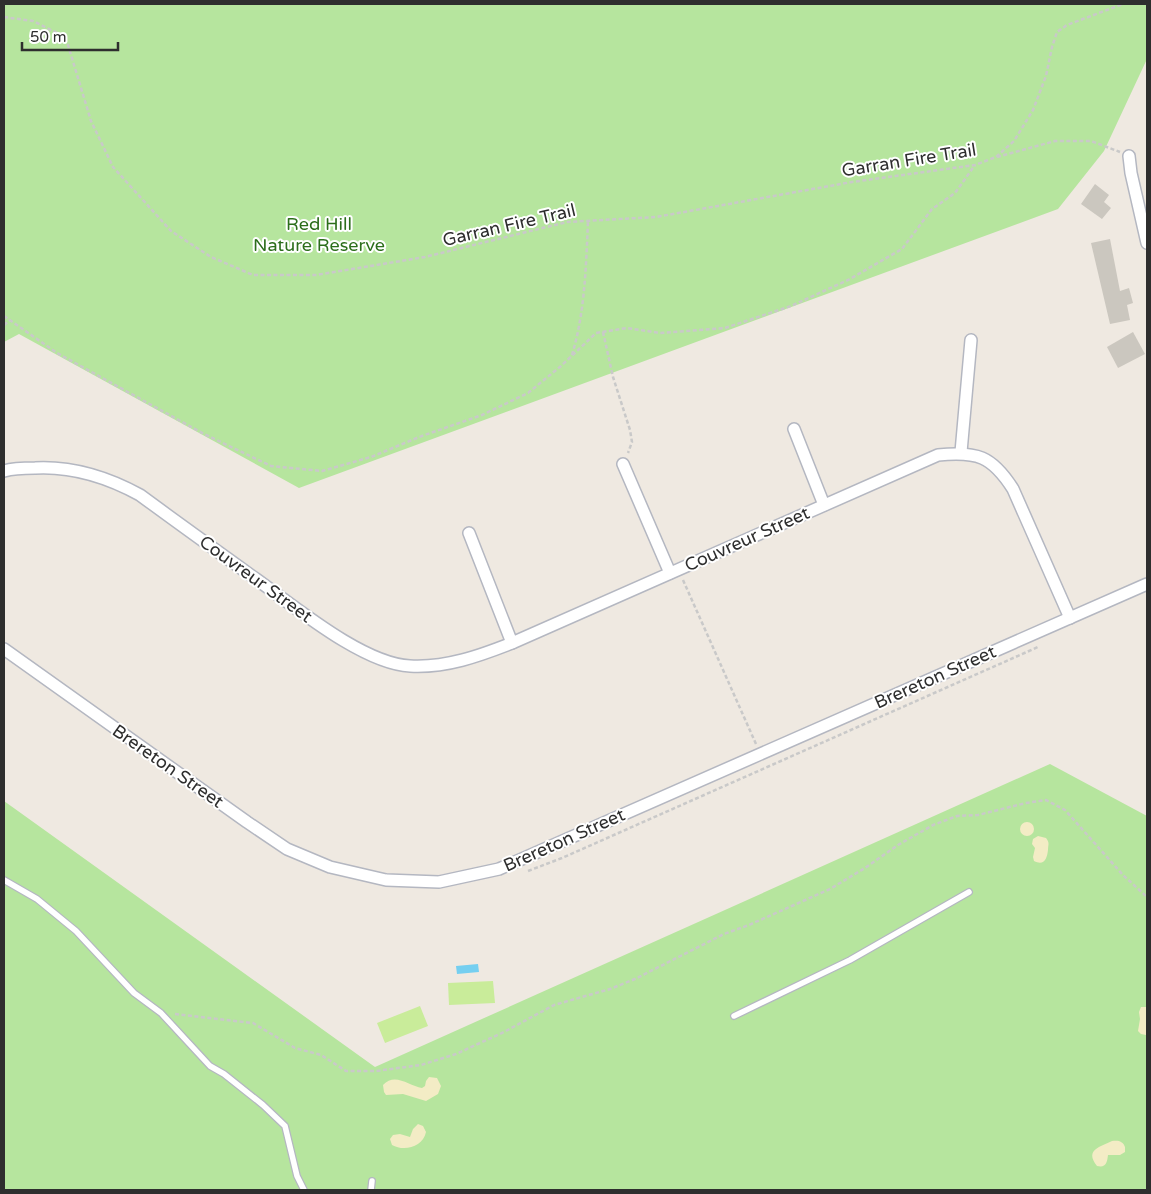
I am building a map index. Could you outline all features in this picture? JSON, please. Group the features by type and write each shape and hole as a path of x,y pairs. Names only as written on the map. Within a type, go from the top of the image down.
{"street":[{"path":"1129,156 1130,172 1147,244"},
{"path":"961,452 971,340"},
{"name":"Couvreur Street","path":"794,429 824,505"},
{"name":"Couvreur Street","path":"4,471 12,468 53,467 90,473 119,484 148,501 330,632 378,658 408,666 445,665 477,657 938,455 961,452 982,458 1001,470 1013,489 1070,618"},
{"name":"Couvreur Street","path":"623,464 674,571"},
{"path":"469,533 512,643"},
{"name":"Brereton Street","path":"4,649 287,849 330,867 386,880 439,882 499,869 1147,584"}],"lane":[{"path":"4,880 37,899 76,931 134,993 161,1013 210,1066 224,1074 263,1105 285,1126 297,1176 304,1190"},
{"path":"734,1016 850,960 969,892"},
{"path":"371,1190 372,1181"}],"path":[{"name":"Garran Fire Trail","path":"4,18 33,21 57,33 68,45 90,121 113,167 171,231 211,256 253,275 316,275 424,257 567,222 656,217 852,182 975,165 996,157 1014,141 1032,110 1046,76 1057,32 1067,25 1123,4"},
{"path":"996,157 1055,140 1091,141 1129,156"},
{"path":"4,316 57,353 204,434 272,466 322,471 371,457 419,437 482,415 528,393 596,333 626,328 660,333 725,328 791,306 848,280 902,249 932,209 955,193 975,165"},
{"path":"572,356 579,332 583,299 588,221"},
{"path":"4,324 10,320"},
{"path":"603,332 613,377 632,442 623,464"},
{"path":"674,571 767,768"},
{"path":"521,874 562,858 767,768 1046,643"},
{"path":"161,1013 253,1022 295,1048 321,1055 346,1071 376,1071 421,1065 456,1054 504,1032 554,1005 610,989 635,979 724,934 750,925 830,889 898,845 933,826 957,816 978,815 1046,800 1065,810 1123,875 1147,897"}],"green space":[{"name":"Red Hill Nature Reserve","path":"4,4 1147,4 1147,59 1104,151 1058,209 299,488 19,334 4,342"},
{"path":"1050,764 1147,816 1147,1190 4,1190 4,801 375,1067"},
{"path":"493,981 495,1003 449,1005 448,983"},
{"path":"420,1006 428,1026 385,1043 377,1023"}],"sand":[{"path":"1027,822 1032,824 1034,829 1032,834 1027,836 1022,834 1020,829 1022,824"},
{"path":"1038,836 1046,838 1048,841 1046,859 1040,863 1034,861 1035,848 1032,844 1033,839"},
{"path":"1141,1007 1147,1007 1146,1035 1138,1031"},
{"path":"429,1077 437,1078 441,1086 438,1094 426,1101 403,1094 386,1095 384,1092 383,1085 388,1081 402,1081 422,1088"},
{"path":"418,1124 423,1126 426,1132 417,1145 402,1148 392,1145 390,1139 393,1135 400,1134 410,1137 413,1129"},
{"path":"1112,1141 1122,1142 1125,1152 1120,1155 1108,1155 1106,1164 1097,1166 1093,1160 1093,1152"}],"water":[{"path":"478,964 479,972 457,974 456,966"}],"building":[{"path":"1095,184 1109,195 1104,202 1111,208 1102,219 1081,204"},
{"path":"1110,239 1120,291 1129,288 1133,303 1127,305 1130,320 1110,324 1091,243"},
{"path":"1133,332 1145,354 1118,368 1107,347"}]}
